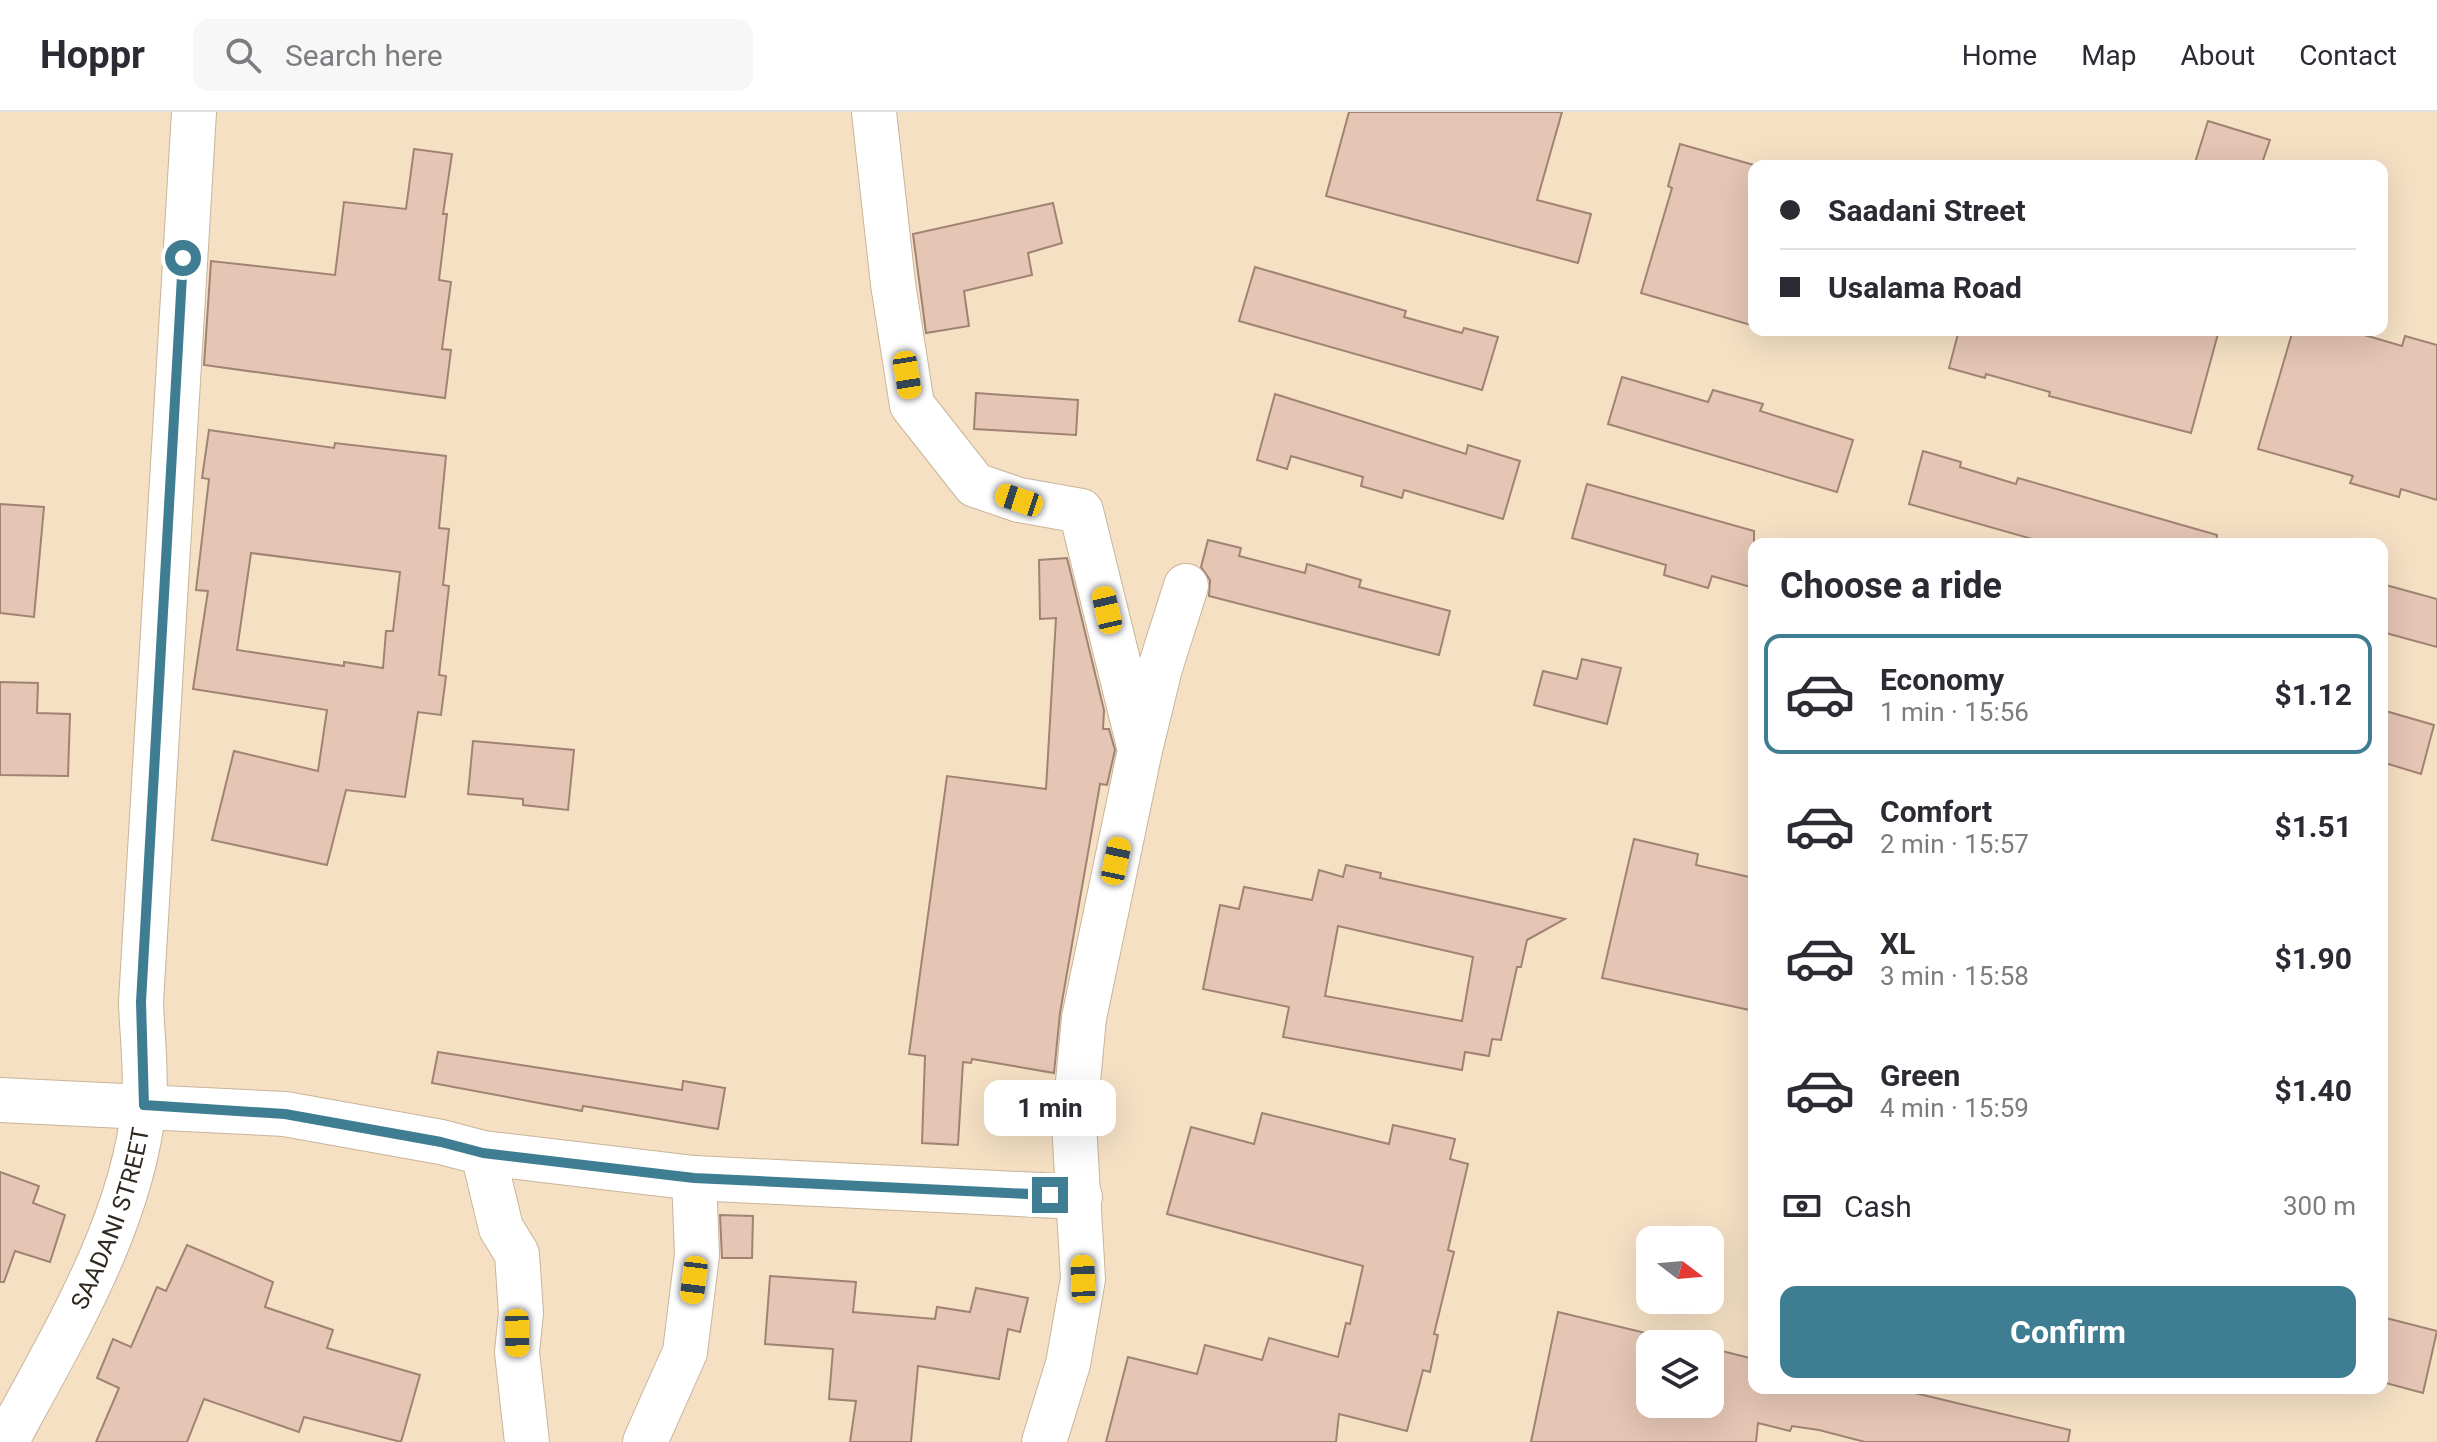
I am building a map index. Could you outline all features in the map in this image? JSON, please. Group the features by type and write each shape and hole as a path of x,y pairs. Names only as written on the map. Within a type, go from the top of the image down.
{"street":[{"name":"SAADANI STREET","path":"6,1442 96,1267 124,1198 144,1105 141,1002 194,112"},
{"path":"874,112 893,284 912,405 975,485 1019,500 1081,511 1140,750"},
{"path":"1044,1442 1068,1364 1083,1279 1074,1124 1084,1018 1140,750 1160,668 1186,586"},
{"path":"0,1100 285,1114 441,1142 483,1153 694,1178 1080,1197"},
{"path":"483,1153 501,1228 517,1254 521,1313 517,1352 527,1442"},
{"path":"645,1442 685,1352 697,1255 694,1178"}],"building":[{"path":"1349,112 1562,112 1537,200 1591,214 1578,263 1326,196"},
{"path":"2208,121 2270,140 2263,160 2196,160"},
{"path":"1680,144 1748,163 1748,324 1641,293 1672,188 1668,186"},
{"path":"414,149 452,154 443,214 447,214 439,280 451,282 442,349 451,350 445,398 204,365 211,261 335,275 344,202 406,209"},
{"path":"1053,203 1062,243 1028,253 1032,275 964,291 969,326 926,333 913,234"},
{"path":"1255,267 1406,311 1404,317 1462,333 1464,328 1498,337 1482,390 1239,321"},
{"path":"1957,336 2217,336 2191,433 2049,396 2050,392 1986,374 1985,378 1949,368"},
{"path":"2291,336 2368,336 2402,346 2405,336 2437,345 2437,500 2401,489 2399,497 2350,483 2353,476 2258,449"},
{"path":"1622,377 1708,402 1713,390 1763,404 1760,411 1853,440 1837,492 1608,424"},
{"path":"976,393 1078,400 1076,435 974,429"},
{"path":"1275,394 1466,454 1468,445 1520,461 1503,519 1404,490 1402,498 1361,486 1363,477 1291,456 1287,469 1257,460"},
{"path":"209,430 334,448 335,443 446,456 439,528 449,529 443,585 449,586 439,675 446,676 441,715 418,712 405,797 346,790 327,865 212,840 234,751 318,771 327,710 193,689 208,591 196,590 209,479 202,478","holes":["251,553 400,572 393,631 386,631 383,668 344,662 344,666 237,650"]},
{"path":"1923,451 1961,462 1960,467 2016,484 2018,478 2217,535 2217,538 2029,538 1909,504"},
{"path":"1587,484 1754,531 1754,538 1748,538 1748,586 1712,576 1708,588 1664,575 1666,565 1572,538"},
{"path":"0,504 44,507 34,617 0,613"},
{"path":"1208,540 1241,548 1239,556 1305,573 1307,564 1361,580 1359,587 1450,611 1439,655 1209,596 1210,580 1201,567"},
{"path":"1067,558 1104,710 1103,729 1109,729 1115,750 1107,785 1100,784 1060,1013 1054,1073 972,1059 971,1063 963,1062 958,1145 922,1143 925,1056 909,1054 947,776 1046,789 1056,618 1040,619 1039,560"},
{"path":"2388,586 2437,599 2437,647 2388,634"},
{"path":"1582,659 1621,668 1607,724 1534,705 1543,671 1577,679"},
{"path":"0,682 38,683 37,713 70,714 68,776 0,775"},
{"path":"2388,712 2434,725 2421,774 2388,764"},
{"path":"473,741 574,750 568,810 523,805 523,799 468,794"},
{"path":"1634,839 1698,854 1696,865 1748,877 1748,1010 1602,978"},
{"path":"1346,865 1381,873 1380,878 1565,919 1527,940 1521,967 1517,967 1501,1040 1492,1039 1489,1056 1465,1052 1462,1070 1283,1037 1289,1007 1203,989 1220,905 1239,909 1244,887 1312,900 1319,870 1343,877","holes":["1338,926 1473,957 1462,1021 1325,996"]},
{"path":"438,1052 682,1090 683,1081 725,1088 718,1129 583,1106 582,1111 432,1083"},
{"path":"1262,1113 1389,1144 1393,1125 1455,1139 1450,1159 1468,1164 1448,1250 1454,1252 1434,1334 1438,1335 1430,1372 1423,1370 1407,1431 1339,1414 1336,1442 1106,1442 1128,1357 1197,1374 1205,1345 1262,1360 1269,1338 1338,1357 1346,1323 1350,1324 1363,1266 1167,1214 1191,1127 1254,1144"},
{"path":"0,1172 39,1186 33,1203 65,1215 50,1262 15,1251 4,1282 0,1282"},
{"path":"720,1215 753,1216 752,1258 722,1258"},
{"path":"187,1245 273,1282 265,1307 333,1330 327,1348 420,1375 401,1442 304,1417 299,1432 204,1399 187,1442 96,1442 119,1388 97,1378 113,1339 131,1347 157,1287 166,1291"},
{"path":"770,1276 856,1282 853,1312 935,1319 937,1307 970,1312 976,1288 1028,1298 1020,1332 1008,1329 999,1379 918,1366 911,1442 850,1442 856,1401 829,1399 833,1349 765,1344"},
{"path":"1558,1312 1636,1331 1636,1418 1724,1418 1724,1352 1748,1358 1748,1394 1919,1394 2070,1430 2068,1442 1865,1442 1819,1430 1792,1426 1790,1431 1758,1423 1756,1442 1531,1442"},
{"path":"2388,1319 2437,1331 2423,1393 2388,1384"}],"route":[{"path":"183,258 141,1002 144,1105 285,1114 441,1142 483,1153 694,1178 1050,1195"}]}
